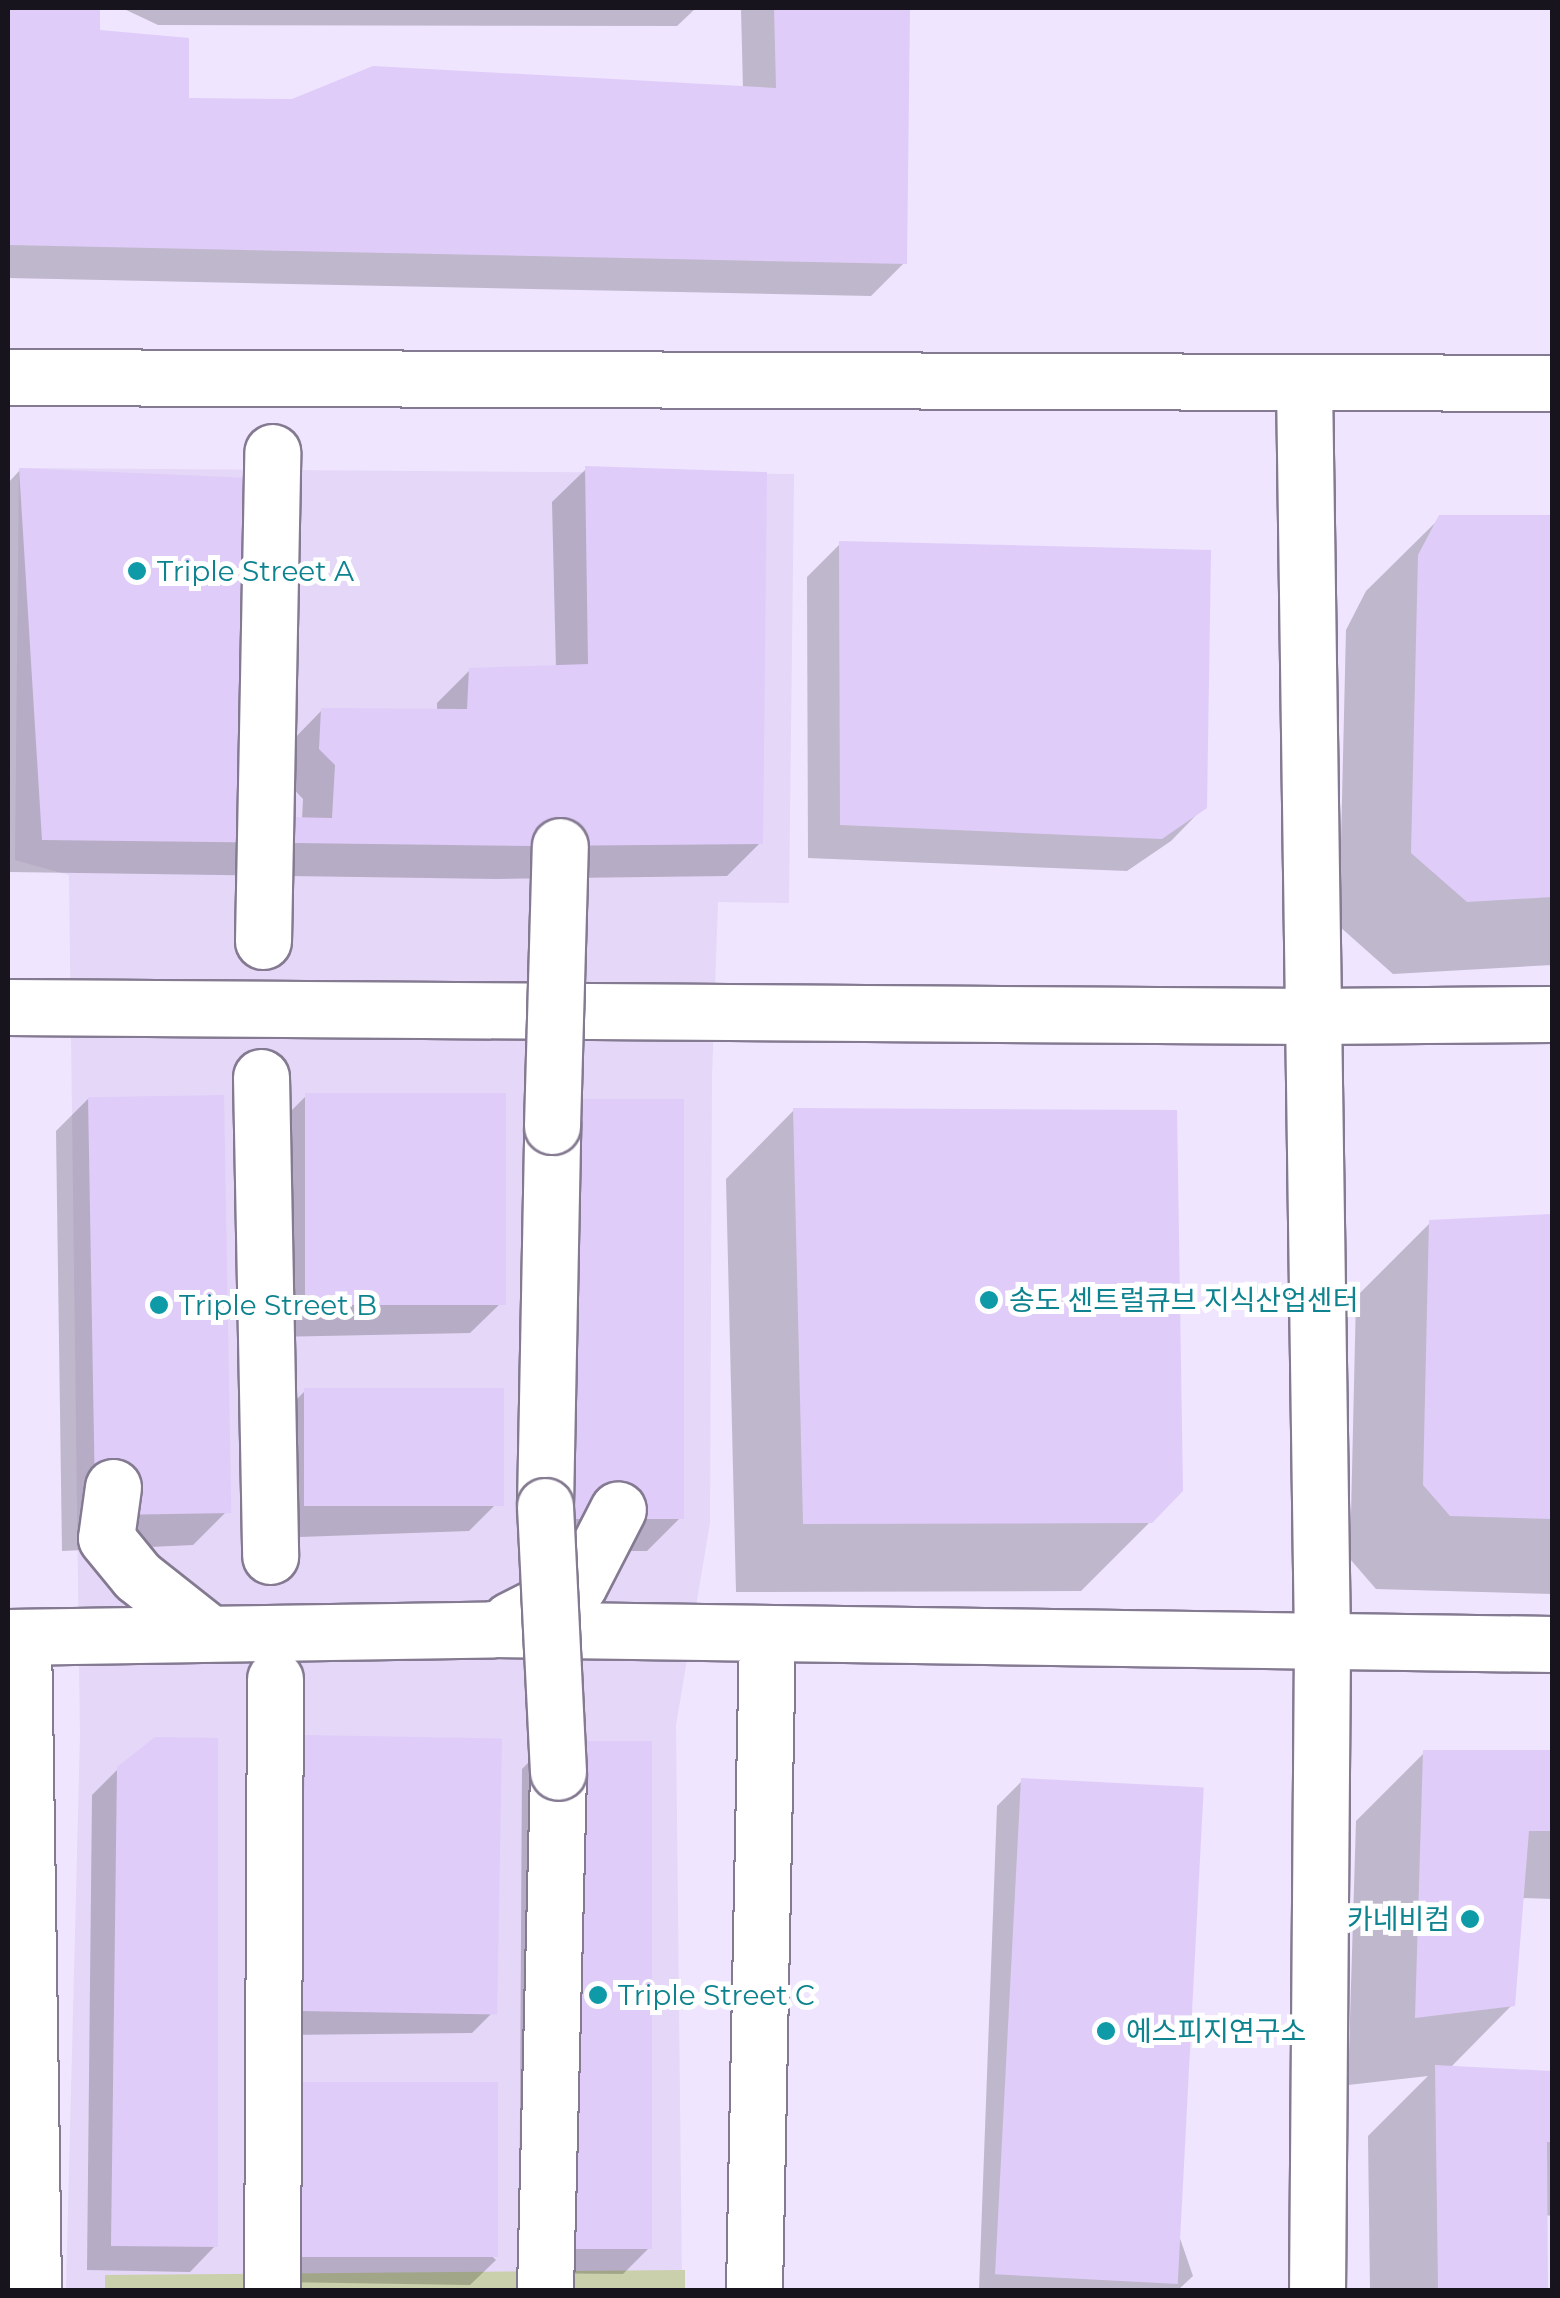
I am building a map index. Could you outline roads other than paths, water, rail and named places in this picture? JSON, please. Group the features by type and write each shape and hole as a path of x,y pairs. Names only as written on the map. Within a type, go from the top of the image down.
{"street":[{"path":"8,377 1552,382"},
{"path":"1304,382 1322,1643 1317,2290"},
{"path":"264,941 272,452"},
{"path":"545,2290 543,2228 558,1772 545,1506 560,846"},
{"path":"8,1008 1552,1014"},
{"path":"261,1077 270,1556"},
{"path":"113,1487 106,1538 137,1576 209,1633"},
{"path":"493,1629 579,1585 618,1510"},
{"path":"33,2290 15,1637 493,1629 1552,1644"},
{"path":"754,2290 767,1634"},
{"path":"272,2290 275,1680"}],"place":[{"name":"Triple Street A","path":"137,571"},
{"name":"송도 센트럴큐브 지식산업센터","path":"989,1300"},
{"name":"Triple Street B","path":"159,1305"},
{"name":"카네비컴","path":"1470,1919"},
{"name":"Triple Street C","path":"598,1995"},
{"name":"에스피지연구소","path":"1106,2031"}]}
